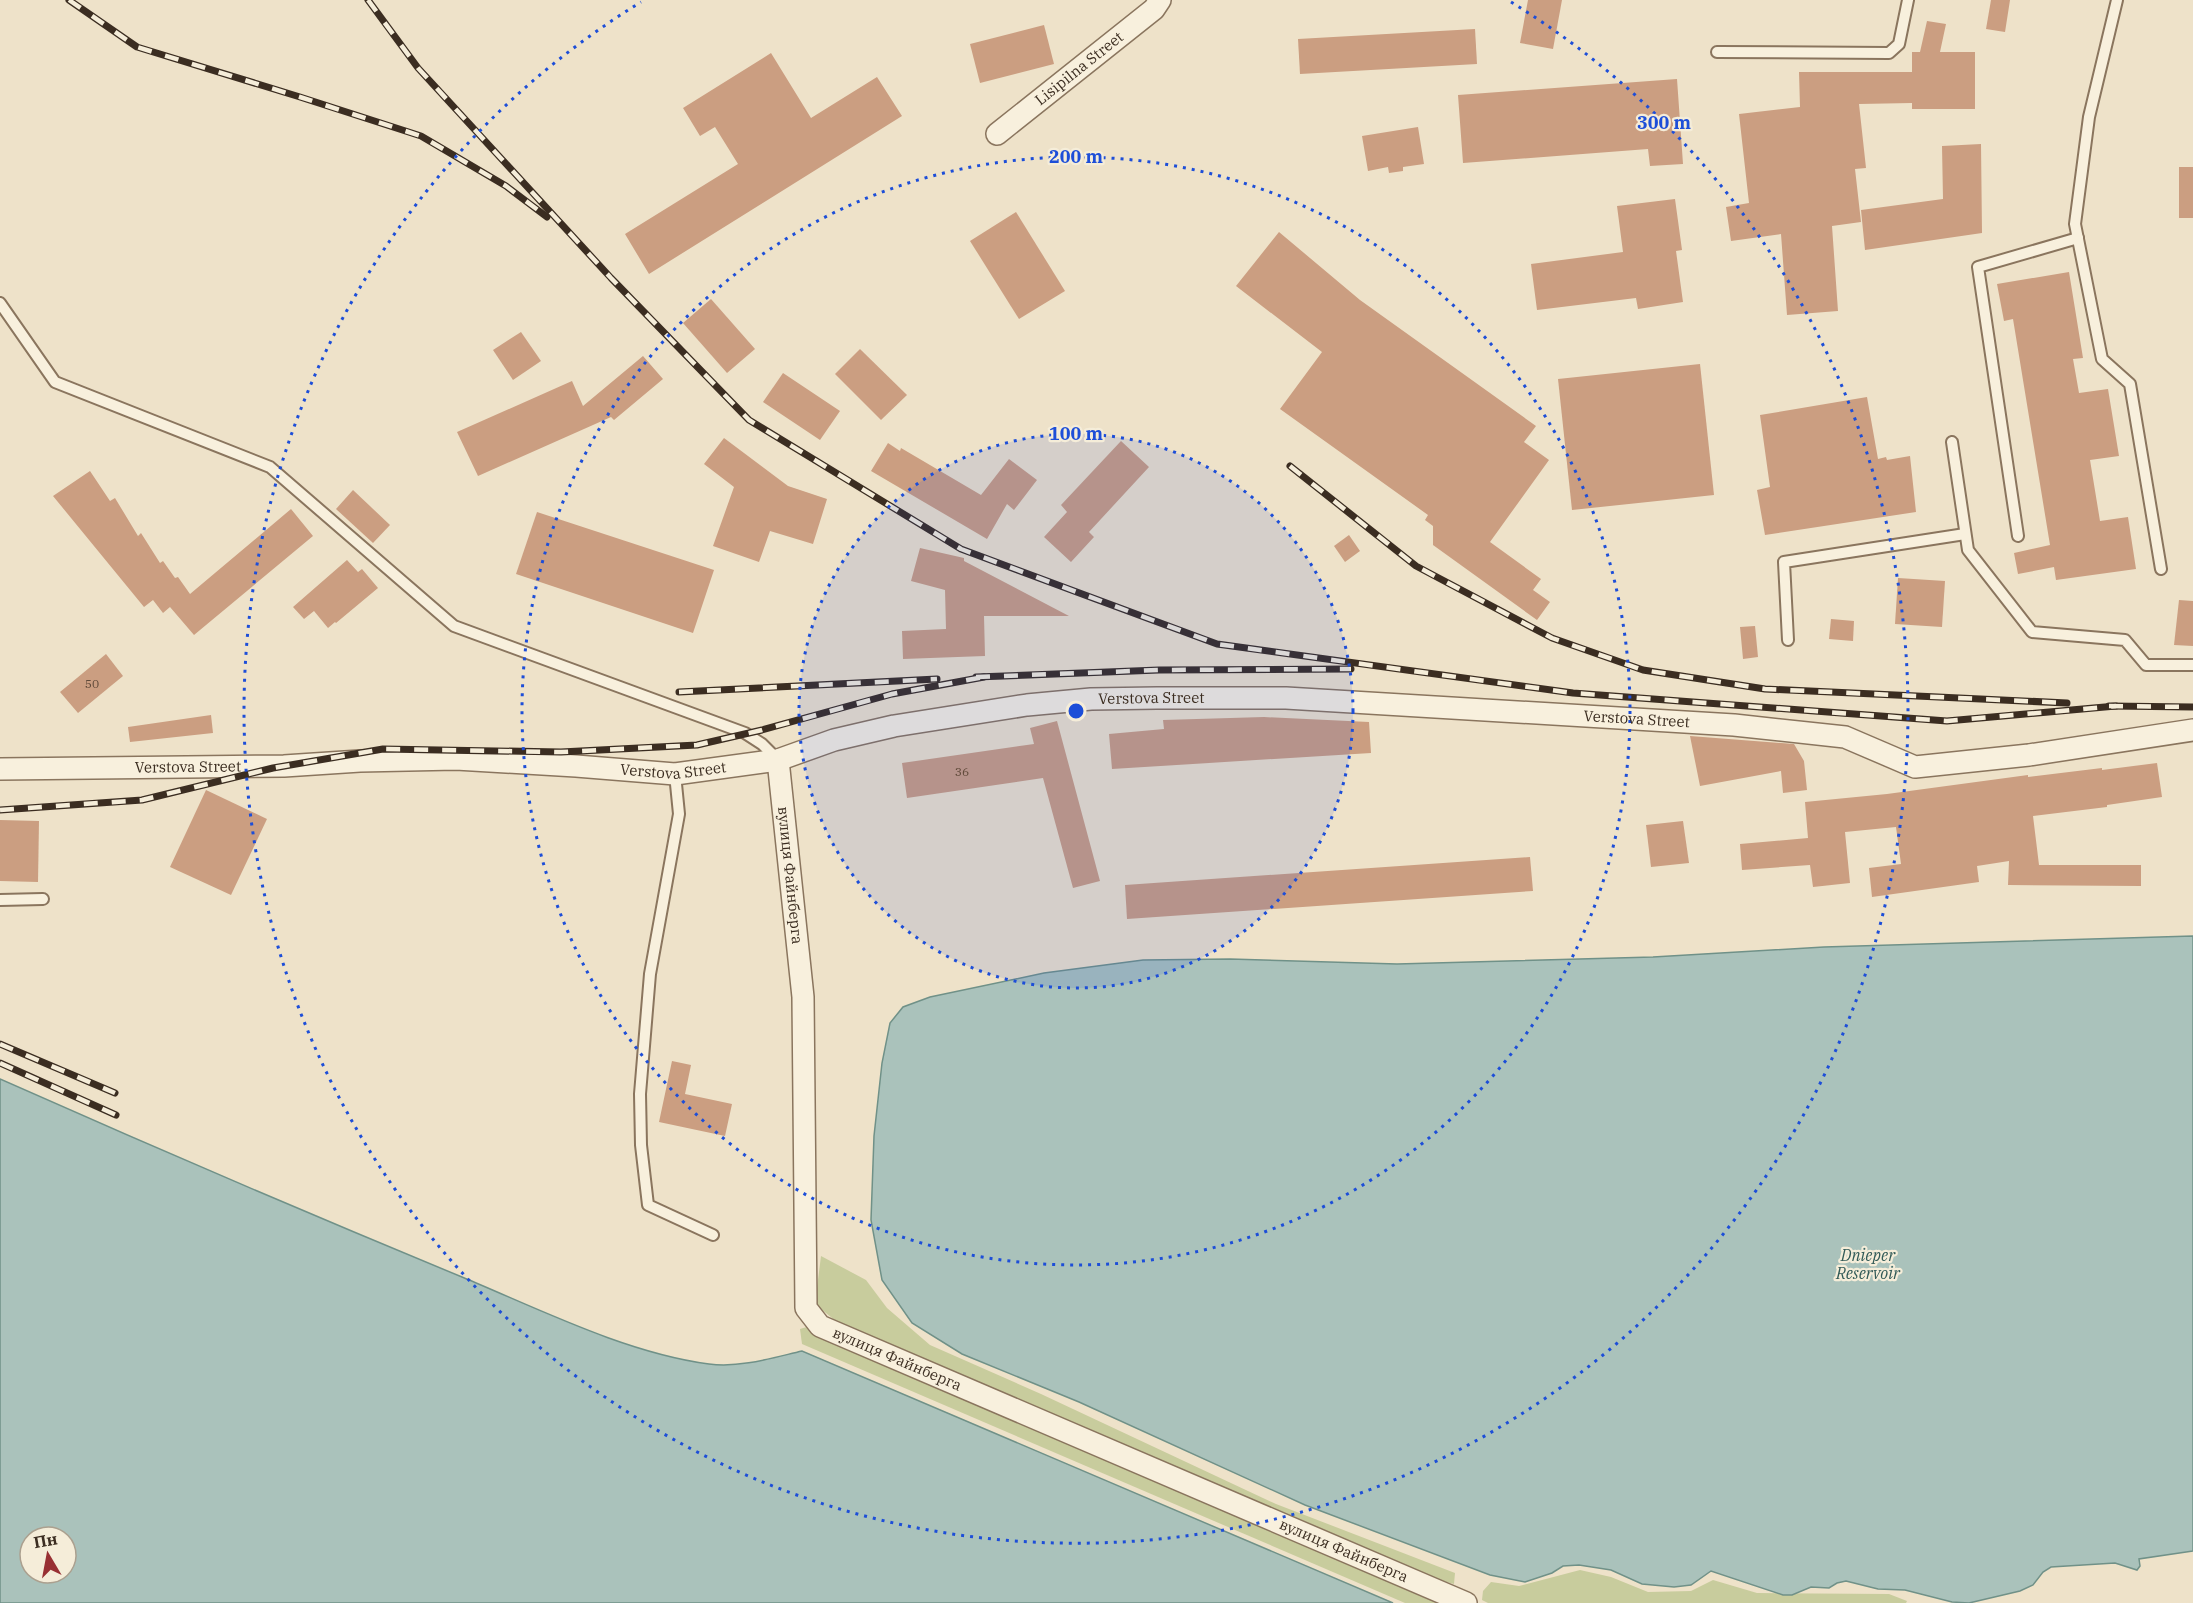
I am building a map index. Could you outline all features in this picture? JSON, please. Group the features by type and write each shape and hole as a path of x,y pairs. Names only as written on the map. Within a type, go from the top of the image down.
{"street":[{"name":"Lisipilna Street","path":"997,134 1154,9 1160,0"},
{"name":"Verstova Street","path":"0,770 284,766 360,761 456,759 675,774 778,760 834,740 894,726 1027,705 1091,699 1286,698 1734,725 1845,737 1915,767 2029,755 2193,730"},
{"name":"вулиця Файнберга","path":"778,760 803,998 806,1308 820,1326 1466,1603"}],"lane":[{"path":"1717,52 1889,53 1899,44 1908,0"},
{"path":"2117,0 2089,117 2075,224 2102,359 2130,384 2161,569"},
{"path":"2018,536 1978,267 2078,238"},
{"path":"0,303 55,382 270,467 454,626 746,734 762,744 778,760"},
{"path":"1952,442 1968,550 2032,632 2124,640 2146,665 2193,665"},
{"path":"1788,640 1784,561 1965,534"},
{"path":"675,774 679,814 650,974 640,1094 641,1145 648,1205 713,1235"},
{"path":"0,900 43,898"}],"green space":[{"path":"821,1256 866,1280 887,1308 930,1345 1041,1394 1276,1504 1455,1573 1454,1584 1424,1576 837,1322 815,1304"},
{"path":"810,1326 1470,1603 1405,1603 802,1344 800,1329"},
{"path":"1580,1570 1611,1577 1648,1592 1691,1591 1713,1580 1757,1593 1889,1594 1907,1601 1906,1603 1488,1603 1482,1600 1483,1591 1491,1582 1519,1586"}],"water":[{"name":"Dnieper Reservoir","path":"2193,936 2193,1551 2139,1559 2140,1566 2137,1570 2115,1563 2051,1567 2043,1572 2033,1585 2020,1591 1969,1603 1952,1602 1905,1590 1878,1589 1846,1581 1829,1588 1811,1587 1792,1595 1783,1595 1711,1571 1691,1585 1674,1587 1642,1584 1611,1570 1579,1565 1563,1566 1552,1573 1525,1582 1490,1575 1305,1505 1079,1402 962,1354 912,1323 882,1280 871,1220 874,1136 882,1063 890,1023 903,1007 930,997 1044,973 1143,960 1230,959 1397,964 1653,957 1824,947"},
{"path":"0,1079 230,1180 583,1328 646,1350 709,1364 732,1365 802,1351 1393,1603 0,1603"}],"building":[{"path":"1528,0 1562,0 1553,49 1520,43"},
{"path":"1991,0 2010,0 2005,32 1986,29"},
{"path":"1927,21 1946,24 1940,52 1975,52 1975,109 1912,109 1912,103 1859,104 1866,168 1855,169 1861,222 1832,226 1838,311 1787,315 1781,234 1731,241 1726,207 1749,203 1739,114 1800,107 1799,72 1912,72 1912,52 1920,52"},
{"path":"1044,25 1054,64 980,83 970,44"},
{"path":"1475,29 1477,64 1300,74 1298,39"},
{"path":"771,53 811,118 877,77 902,116 649,274 625,234 738,164 715,127 700,136 683,108"},
{"path":"1677,79 1683,164 1650,166 1648,149 1463,163 1458,95"},
{"path":"1418,127 1424,164 1403,167 1403,171 1389,173 1388,167 1368,171 1362,136"},
{"path":"1981,144 1982,233 1865,250 1861,210 1943,199 1942,146"},
{"path":"2179,167 2193,167 2193,218 2179,218"},
{"path":"1675,199 1682,250 1676,251 1683,302 1638,309 1636,298 1537,310 1531,264 1623,252 1617,206"},
{"path":"1016,212 1065,291 1019,319 970,241"},
{"path":"1279,232 1360,300 1536,426 1524,442 1549,460 1490,542 1541,579 1533,590 1550,602 1537,620 1433,545 1433,526 1425,520 1428,515 1280,409 1322,352 1236,286"},
{"path":"2069,272 2083,358 2073,359 2079,393 2108,389 2119,456 2090,460 2100,521 2128,517 2136,569 2056,580 2054,567 2018,574 2014,553 2050,545 2013,319 2004,321 1997,284"},
{"path":"711,299 755,349 727,373 683,323"},
{"path":"521,332 541,361 513,380 493,350"},
{"path":"860,349 907,395 881,420 835,374"},
{"path":"643,356 663,379 614,420 611,417 478,476 457,432 572,381 583,406"},
{"path":"1700,364 1714,495 1572,510 1558,379"},
{"path":"783,373 840,411 820,440 763,402"},
{"path":"1867,397 1878,459 1886,457 1887,460 1910,456 1916,512 1765,535 1757,490 1770,487 1760,415"},
{"path":"724,438 788,486 827,499 813,544 770,531 759,562 713,546 734,487 704,464"},
{"path":"1121,441 1149,467 1089,532 1094,537 1071,562 1044,537 1067,512 1061,505"},
{"path":"888,443 900,451 901,448 981,495 1009,459 1037,480 1014,510 1007,504 987,539 871,471"},
{"path":"90,471 110,501 115,498 138,536 141,533 160,563 163,561 190,594 291,509 313,536 194,635 170,607 163,613 153,600 144,607 53,496"},
{"path":"353,490 390,525 373,543 336,509"},
{"path":"537,512 714,570 693,633 516,574"},
{"path":"1349,535 1360,551 1345,562 1334,546"},
{"path":"920,548 964,558 964,561 1069,616 984,616 985,656 903,659 902,631 946,629 945,590 911,581"},
{"path":"347,560 358,572 362,569 378,588 328,628 314,611 304,619 293,607"},
{"path":"1898,578 1945,581 1942,627 1895,624"},
{"path":"2179,600 2193,601 2193,646 2174,645"},
{"path":"1831,619 1854,621 1853,641 1829,639"},
{"path":"1755,626 1758,657 1743,659 1740,627"},
{"path":"106,654 123,676 78,713 60,692"},
{"path":"211,715 213,733 130,742 128,727"},
{"path":"1264,717 1369,722 1371,753 1112,769 1109,734 1164,729 1163,720"},
{"path":"1057,721 1100,881 1073,888 1043,778 907,798 902,763 1034,744 1030,728"},
{"path":"1690,736 1794,744 1804,761 1807,790 1783,793 1781,771 1700,786"},
{"path":"2157,763 2162,797 2107,805 2107,807 2033,816 2039,865 2141,865 2141,886 2008,885 2009,861 1977,866 1979,882 1872,897 1869,868 1901,864 1896,827 1845,832 1850,883 1813,887 1810,865 1742,870 1740,844 1808,838 1805,802 1887,794 2028,775 2028,777"},
{"path":"206,790 267,819 231,895 170,867"},
{"path":"0,820 39,821 38,882 0,881"},
{"path":"1683,821 1689,863 1651,867 1646,825"},
{"path":"1530,857 1533,891 1127,919 1125,885"},
{"path":"672,1061 691,1065 685,1094 732,1104 725,1136 659,1122"}],"railway":[{"path":"69,0 137,47 421,136 506,186 547,217"},
{"path":"368,0 418,68 611,278 749,420 961,549 1217,644 1573,693 1947,721 2116,706"},
{"path":"1290,466 1416,566 1552,638 1643,670 1765,689 2067,703"},
{"path":"976,677 1159,670 1351,669"},
{"path":"0,810 142,800 273,768 383,749 561,752 697,745 762,730 892,694 984,677"},
{"path":"679,692 937,679"},
{"path":"2109,706 2193,707"},
{"path":"0,1044 115,1093"},
{"path":"0,1063 116,1115"}]}
